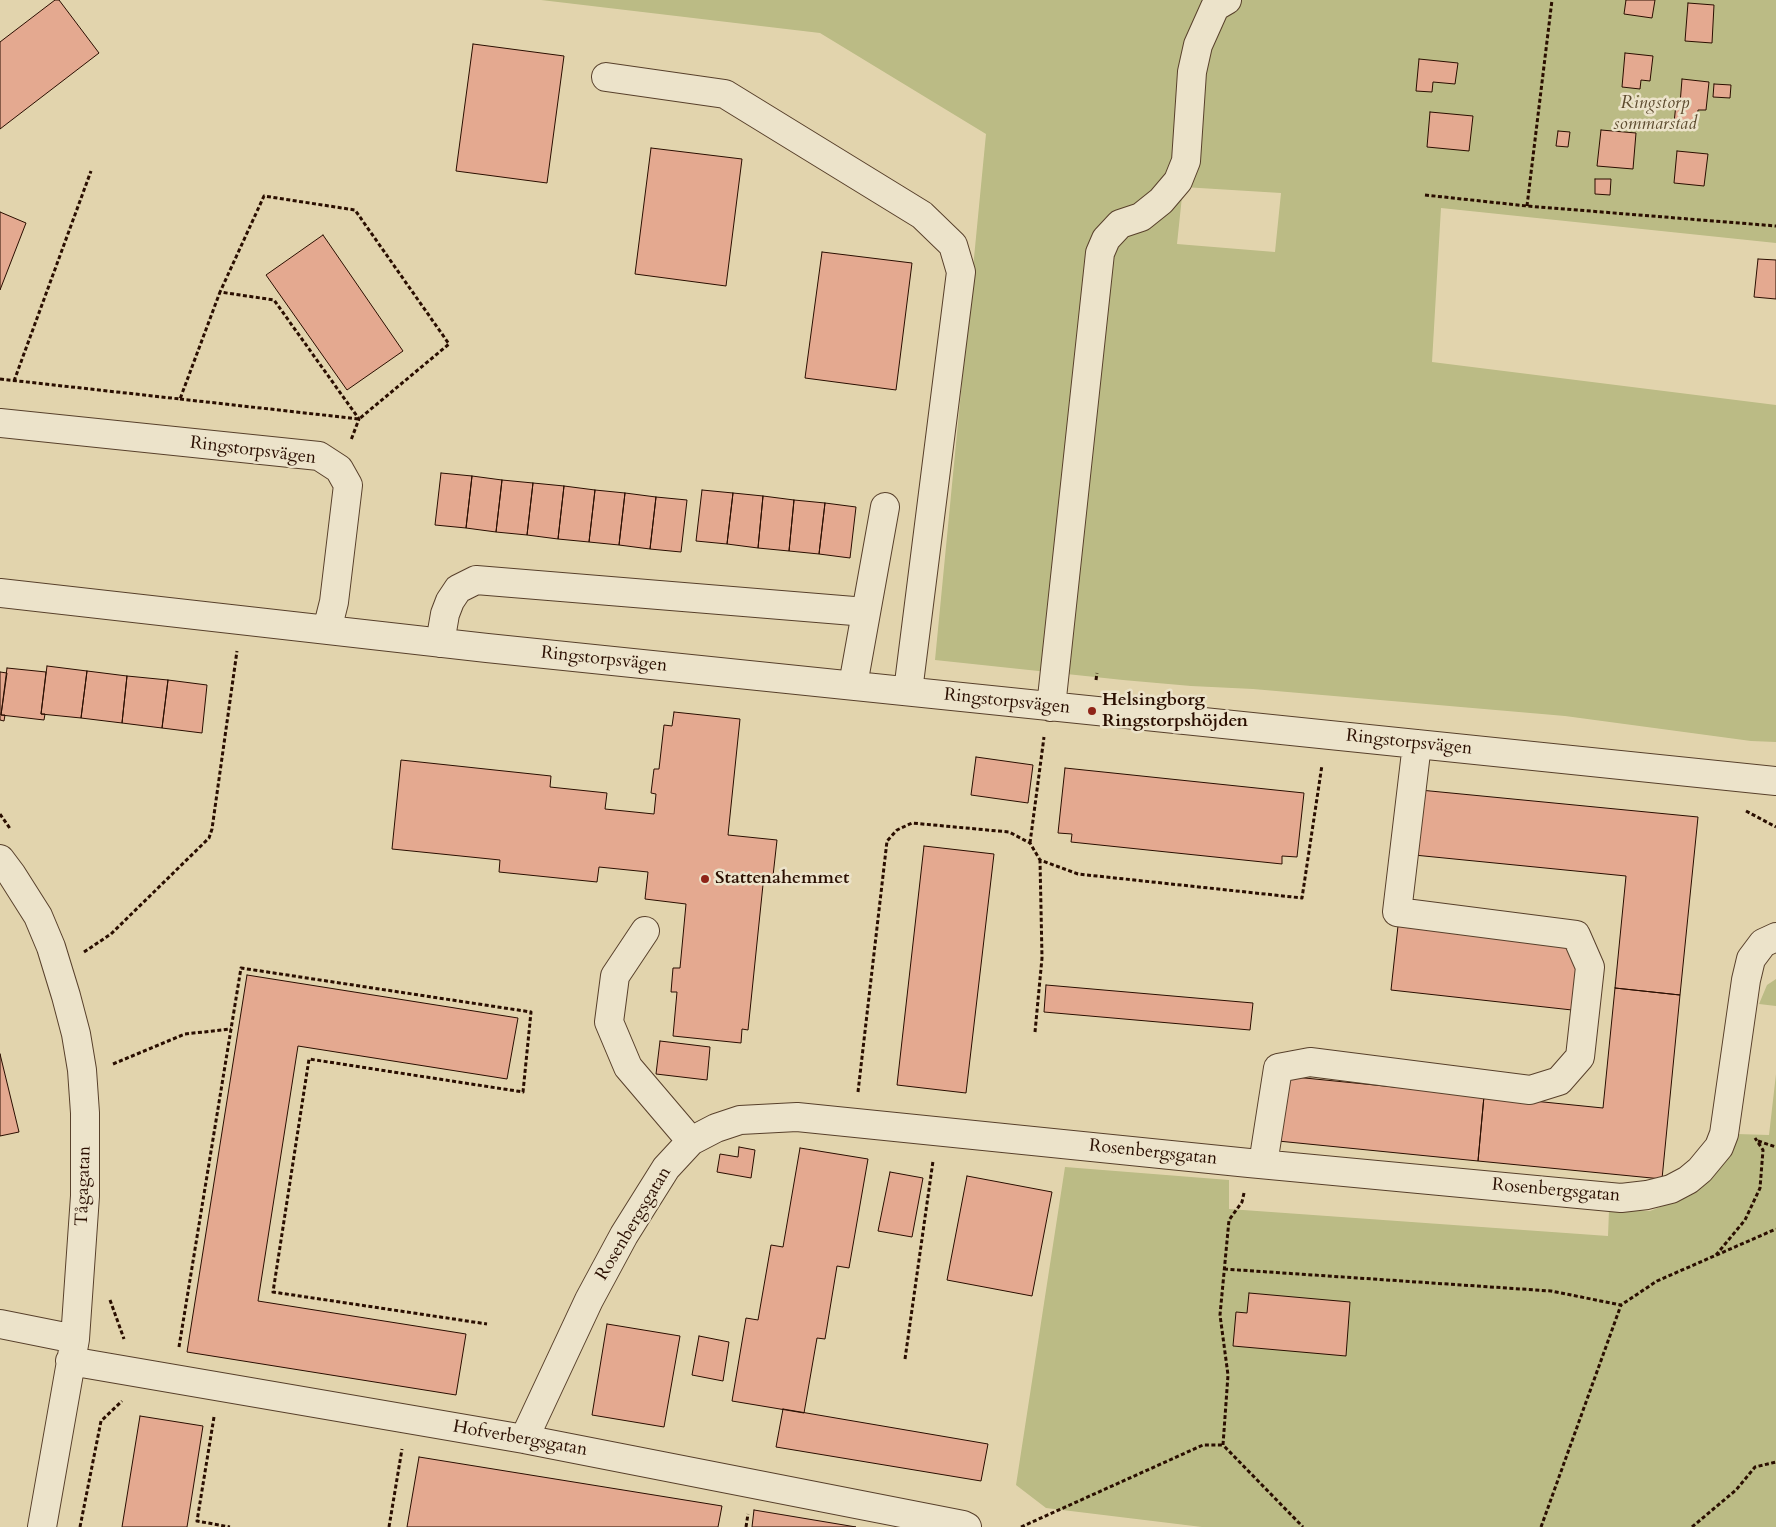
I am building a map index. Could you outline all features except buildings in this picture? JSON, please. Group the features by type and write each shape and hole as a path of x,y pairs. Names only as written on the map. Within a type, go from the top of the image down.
{"street":[{"path":"1048,718 1100,253 1106,239 1120,224 1141,217 1161,201 1178,181 1186,161 1192,72 1198,45 1215,7 1227,0"},
{"path":"606,76 725,94 922,215 953,245 961,272 908,691"},
{"name":"Ringstorpsvägen","path":"0,423 319,456 339,469 348,485 334,602 327,630"},
{"path":"854,685 884,507"},
{"path":"440,643 445,614 450,601 458,589 476,580 866,612"},
{"name":"Ringstorpsvägen","path":"0,592 440,643 908,691 1048,718 1417,744 1776,781"},
{"path":"1256,1163 1278,1068 1310,1062 1530,1090 1559,1081 1580,1057 1590,967 1576,935 1397,912 1417,744"},
{"name":"Tågagatan","path":"0,859 38,916 51,947 66,996 80,1061 86,1113 85,1196 72,1350 42,1527"},
{"path":"645,931 615,976 608,1022 628,1067 691,1141"},
{"name":"Rosenbergsgatan","path":"524,1439 588,1300 624,1235 666,1168 691,1141 716,1128 740,1120 797,1117 1621,1198 1647,1195 1670,1189 1688,1180 1700,1170 1719,1147 1724,1134 1746,980 1751,959 1762,943 1776,937"},
{"name":"Hofverbergsgatan","path":"0,1324 72,1350 173,1379 524,1439 967,1527"}],"path":[{"path":"1527,206 1552,0"},
{"path":"14,381 91,171"},
{"path":"180,399 220,292 264,196 355,210 449,344 359,419 339,469"},
{"path":"1425,196 1776,226"},
{"path":"220,292 274,300 359,419"},
{"path":"0,379 359,419"},
{"path":"82,954 111,934 209,838 212,829 237,650"},
{"path":"1030,843 1048,718"},
{"path":"1040,860 1078,874 1302,898 1323,760"},
{"path":"854,1122 887,841 898,830 912,823 1009,832 1030,843 1040,860 1042,958 1036,1032"},
{"path":"173,1379 241,968 531,1012 523,1092 309,1059 273,1292 487,1324"},
{"path":"113,1064 185,1034 231,1029"},
{"path":"1715,1255 1745,1220 1760,1188 1763,1150 1752,1133 1726,1119"},
{"path":"905,1359 937,1130"},
{"path":"1757,1141 1772,1144 1776,1147"},
{"path":"1223,1445 1228,1375 1220,1315 1229,1220 1242,1202 1256,1163"},
{"path":"1541,1527 1620,1305 1657,1281 1776,1229"},
{"path":"1224,1269 1551,1291 1620,1305"},
{"path":"107,1291 125,1344"},
{"path":"80,1527 102,1421 124,1400"},
{"path":"215,1414 197,1521 230,1527"},
{"path":"389,1527 402,1444"},
{"path":"1021,1527 1203,1445 1223,1445 1303,1527"},
{"path":"1692,1527 1736,1490 1755,1467 1776,1462"}],"green space":[{"name":"Ringstorp sommarstad","path":"541,0 1776,0 1776,243 1441,208 1432,362 1776,405 1776,742 1751,741 1565,716 1253,689 1123,680 935,660 986,134 820,33","holes":["1183,187 1281,193 1275,252 1177,244"]},
{"path":"1776,979 1776,1006 1759,1004 1767,985"},
{"path":"1776,1074 1776,1527 1202,1527 1046,1508 1016,1485 1065,1167 1229,1180 1229,1209 1608,1236 1609,1210 1650,1211 1678,1200 1704,1185 1725,1163 1737,1134 1769,1135"}],"place":[{"name":"Helsingborg Ringstorpshöjden","path":"1092,711"},
{"name":"Stattenahemmet","path":"705,879"}]}
